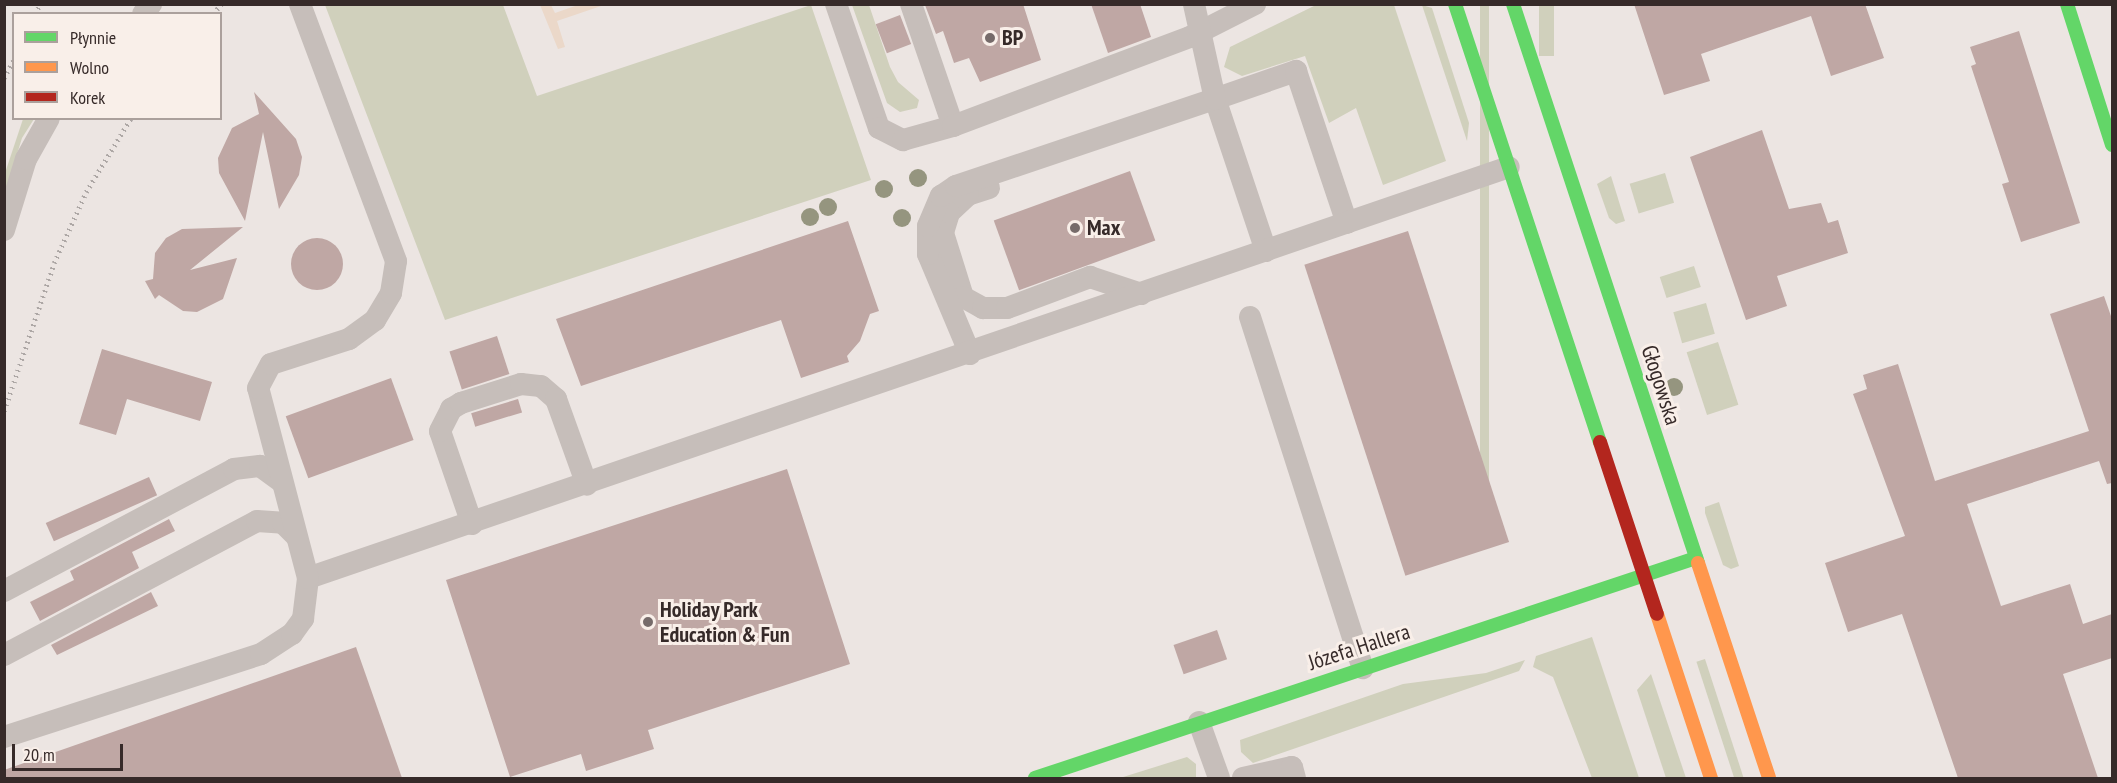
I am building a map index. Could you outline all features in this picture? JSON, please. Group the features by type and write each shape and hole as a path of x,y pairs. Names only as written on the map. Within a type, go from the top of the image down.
{"main road":[{"path":"1455,4 1711,778"},
{"name":"Głogowska","path":"1514,4 1769,778"},
{"path":"2067,4 2112,145"},
{"name":"Józefa Hallera","path":"1035,778 1363,668 1645,578 1696,558"}],"lane":[{"path":"4,737 278,646 303,619 308,578 258,399 264,370 363,331 387,301 396,261 300,4"},
{"path":"836,4 879,128 903,140 953,126 1203,30 1255,4"},
{"path":"911,4 953,126"},
{"path":"1194,4 1203,30 1215,99 1266,251"},
{"path":"970,354 928,254 933,210 956,186 1296,71 1347,223"},
{"path":"4,230 26,159 48,120"},
{"path":"1035,159 1013,180 968,195 949,213 943,233 963,297 983,308 1007,308 1090,278 1141,294"},
{"path":"308,578 588,485 1509,167"},
{"path":"1250,317 1363,668"},
{"path":"472,524 440,431 451,409 461,404 521,384 542,386 555,399 588,485"},
{"path":"4,591 234,469 260,466 281,481"},
{"path":"4,655 257,521 282,523 296,536"},
{"path":"1199,722 1219,778"},
{"path":"1243,778 1292,767 1295,778"}],"green space":[{"path":"325,5 503,5 537,96 811,5 871,180 445,320"},
{"path":"852,5 869,5 890,67 898,82 919,100 917,108 900,112 887,103"},
{"path":"1316,5 1394,5 1446,161 1383,185 1356,108 1329,123 1305,56 1242,76 1224,67 1230,47"},
{"path":"1422,5 1432,8 1469,123 1467,141"},
{"path":"1480,5 1489,5 1489,540 1480,540"},
{"path":"1539,5 1554,5 1554,56 1539,56"},
{"path":"23,120 33,120 22,138 5,193 5,173"},
{"path":"1665,173 1674,203 1639,213 1630,184"},
{"path":"1611,176 1625,221 1616,224 1609,218 1597,184"},
{"path":"1694,266 1701,287 1667,298 1660,277"},
{"path":"1706,303 1715,334 1682,343 1673,312"},
{"path":"1718,342 1738,405 1707,415 1687,352"},
{"path":"1719,502 1739,566 1731,569 1723,565 1705,513 1705,507"},
{"path":"1592,637 1639,778 1592,778 1553,677 1533,667 1536,656"},
{"path":"1705,659 1744,778 1734,778 1696,662"},
{"path":"1525,660 1519,671 1253,763 1241,752 1240,740 1403,684 1486,673"},
{"path":"1651,674 1686,778 1666,778 1637,690"},
{"path":"1187,757 1196,764 1196,778 1120,778"}],"sand":[{"path":"540,5 551,5 555,13 578,5 604,5 557,21 565,47 558,49"}],"building":[{"name":"BP","path":"1023,4 1041,60 980,82 969,58 954,63 943,31 936,34 925,5"},
{"path":"1091,4 1140,4 1151,37 1108,53"},
{"path":"1634,4 1865,4 1884,58 1831,76 1811,16 1701,54 1710,81 1664,95"},
{"path":"900,15 911,44 887,53 876,24"},
{"path":"2019,31 2080,223 2021,242 2002,184 2009,182 1971,66 1976,64 1970,47"},
{"path":"254,92 296,139 302,157 299,175 279,209 263,132 245,221 219,173 218,158 232,128 259,114"},
{"path":"1762,130 1789,209 1821,203 1828,223 1838,220 1848,253 1777,276 1787,306 1746,320 1690,157"},
{"name":"Max","path":"1130,171 1155,241 1019,290 994,221"},
{"path":"848,221 879,311 870,314 860,341 847,356 849,362 801,378 781,320 581,386 556,319"},
{"path":"243,227 190,270 237,258 223,299 197,312 183,311 159,295 155,299 145,281 153,279 155,253 166,238 182,229"},
{"path":"1408,231 1509,542 1405,576 1304,265"},
{"path":"317,238 327,240 335,246 341,254 343,264 341,274 335,282 327,288 317,290 307,288 299,282 293,274 291,264 293,254 299,246 307,240"},
{"path":"2104,296 2112,319 2112,483 2107,484 2099,461 1967,504 2001,606 2070,584 2083,624 2112,614 2112,658 2063,674 2098,778 1958,778 1902,614 1848,632 1825,563 1905,536 1853,394 1867,389 1863,375 1898,364 1935,481 2089,431 2050,314"},
{"path":"497,336 509,374 462,389 449,351"},
{"path":"102,349 212,382 200,421 127,399 116,435 79,424"},
{"path":"391,378 414,440 308,478 286,416"},
{"path":"518,399 522,412 475,427 471,413"},
{"name":"Holiday Park Education & Fun","path":"787,469 850,664 648,730 654,749 586,771 581,754 510,777 446,580"},
{"path":"149,477 157,495 54,541 46,523"},
{"path":"169,519 175,531 132,552 139,568 40,621 30,602 74,580 70,571"},
{"path":"151,592 158,606 57,655 51,645"},
{"path":"1217,630 1227,659 1184,674 1174,645"},
{"path":"356,647 402,778 4,778 4,770"}],"railway":[{"path":"36,12 40,4"},
{"path":"215,12 221,4"},
{"path":"4,78 12,63"},
{"path":"4,411 54,263 86,192 130,120"}],"traffic: fast":[{"path":"1455,4 1600,442"},
{"path":"1513,4 1698,563"},
{"path":"2067,4 2112,145"},
{"path":"1035,778 1696,558"}],"traffic: slow":[{"path":"1698,563 1769,778"},
{"path":"1657,614 1711,778"}],"traffic: jam":[{"path":"1600,442 1657,614"}],"place":[{"name":"BP","path":"990,38"},
{"name":"Max","path":"1075,228"},
{"name":"Holiday Park Education & Fun","path":"648,622"}]}
